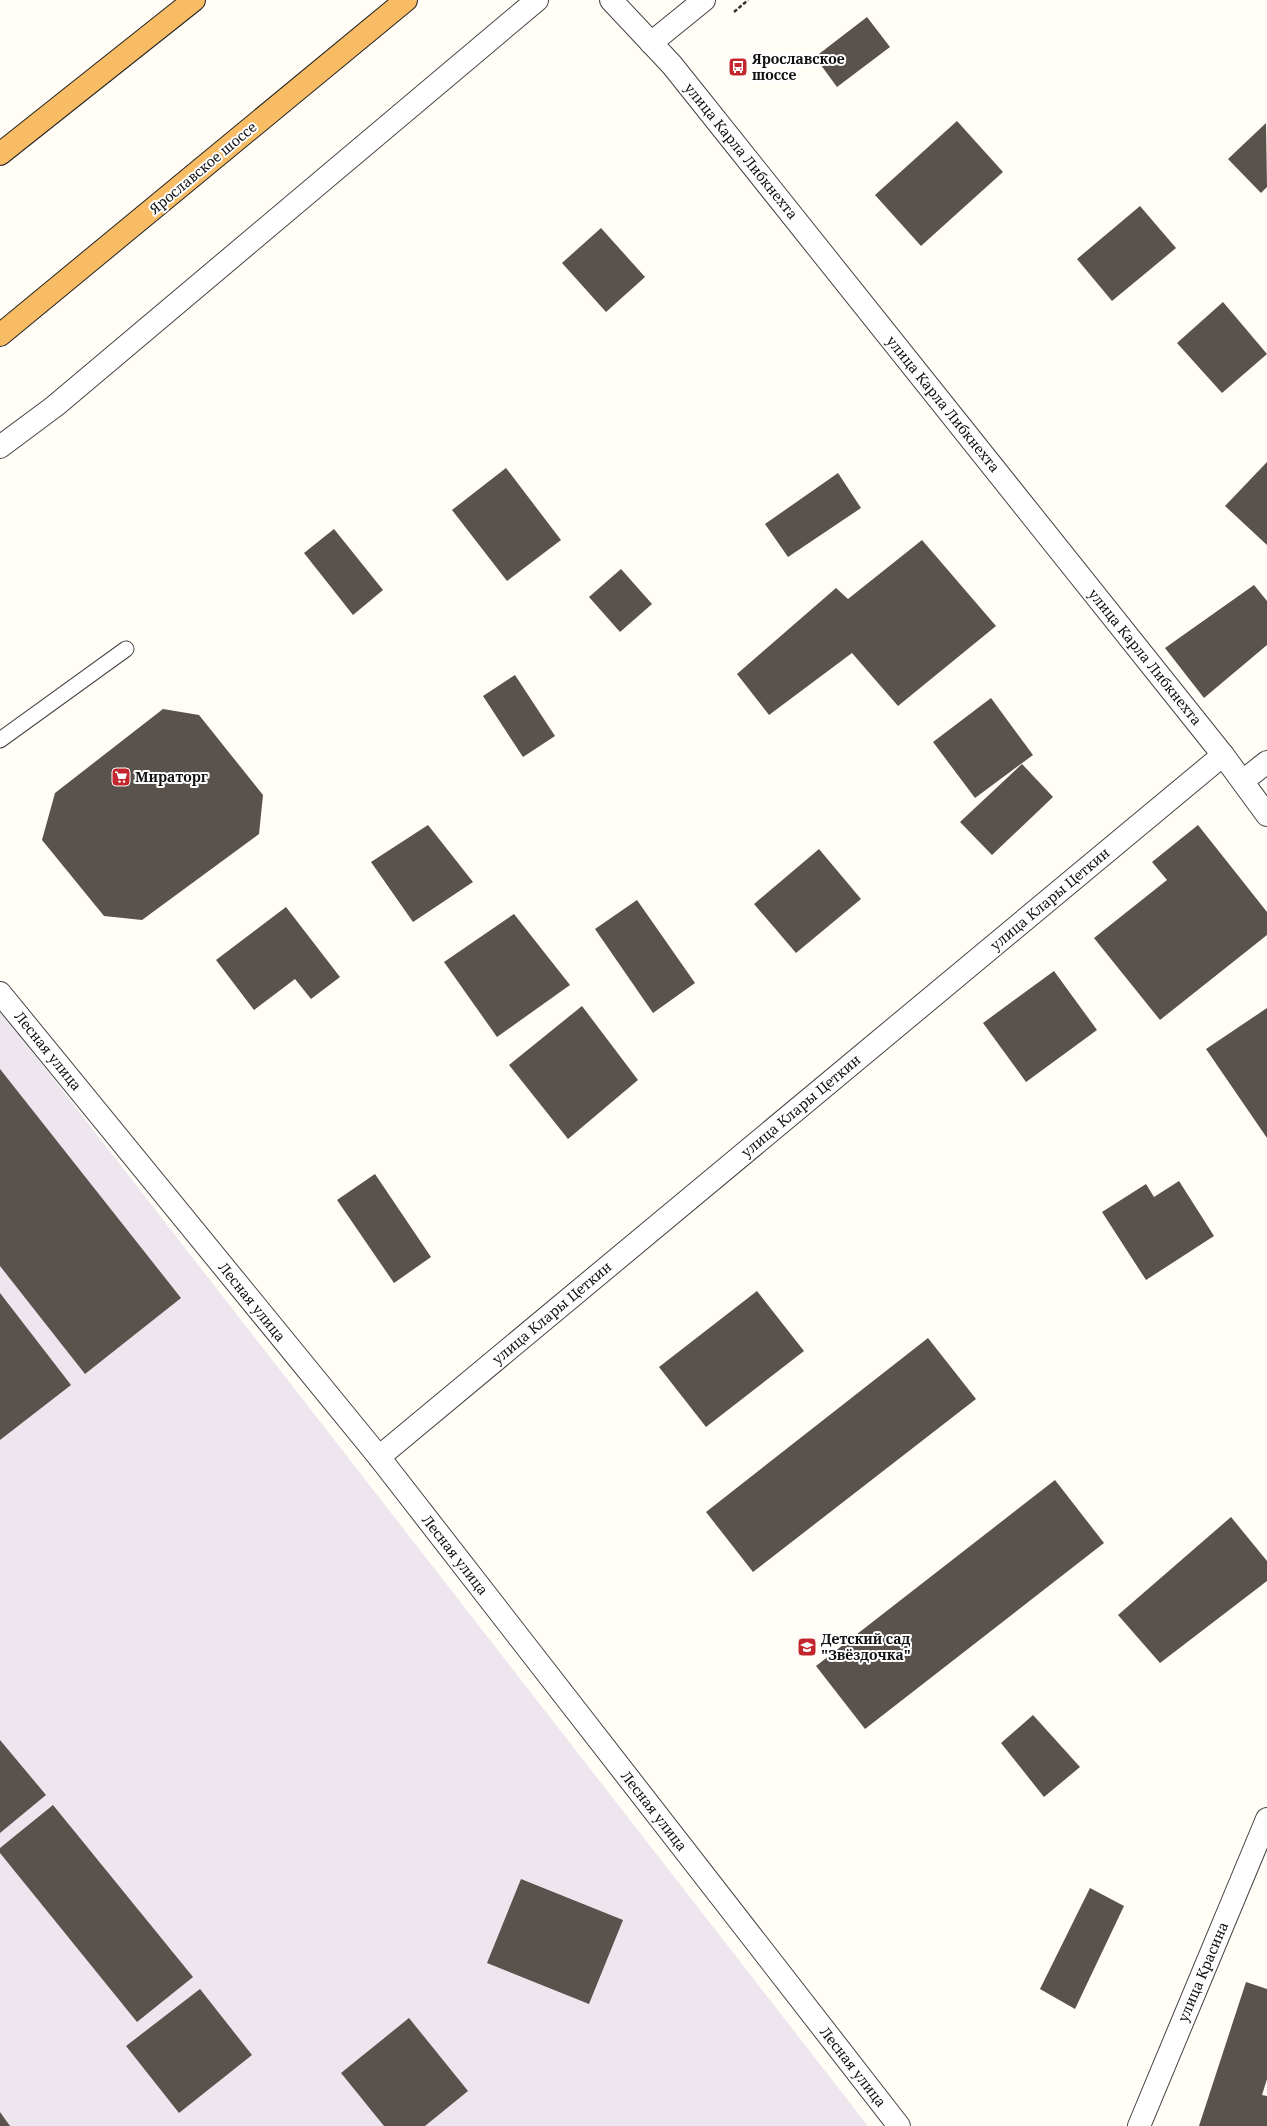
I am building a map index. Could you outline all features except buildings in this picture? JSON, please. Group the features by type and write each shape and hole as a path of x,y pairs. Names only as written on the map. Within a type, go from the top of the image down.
{"highway":[{"path":"0,154 194,0"},
{"name":"Ярославское шоссе","path":"0,336 406,0"}],"street":[{"path":"0,447 55,406 537,0"},
{"name":"улица Карла Либкнехта","path":"611,0 672,65 1224,755 1267,814"},
{"path":"651,43 704,0"},
{"name":"улица Клары Цеткин","path":"379,1457 1224,755"},
{"path":"1243,781 1267,762"},
{"name":"Лесная улица","path":"0,993 379,1457 899,2126"},
{"name":"улица Красина","path":"1139,2126 1267,1819"}],"lane":[{"path":"0,740 126,649"}],"shaded area":[{"path":"0,1010 868,2126 0,2126"}],"place":[{"name":"Ярославское шоссе","path":"738,67"},
{"name":"Мираторг","path":"121,777"},
{"name":"Детский сад \"Звёздочка\"","path":"807,1647"}]}
